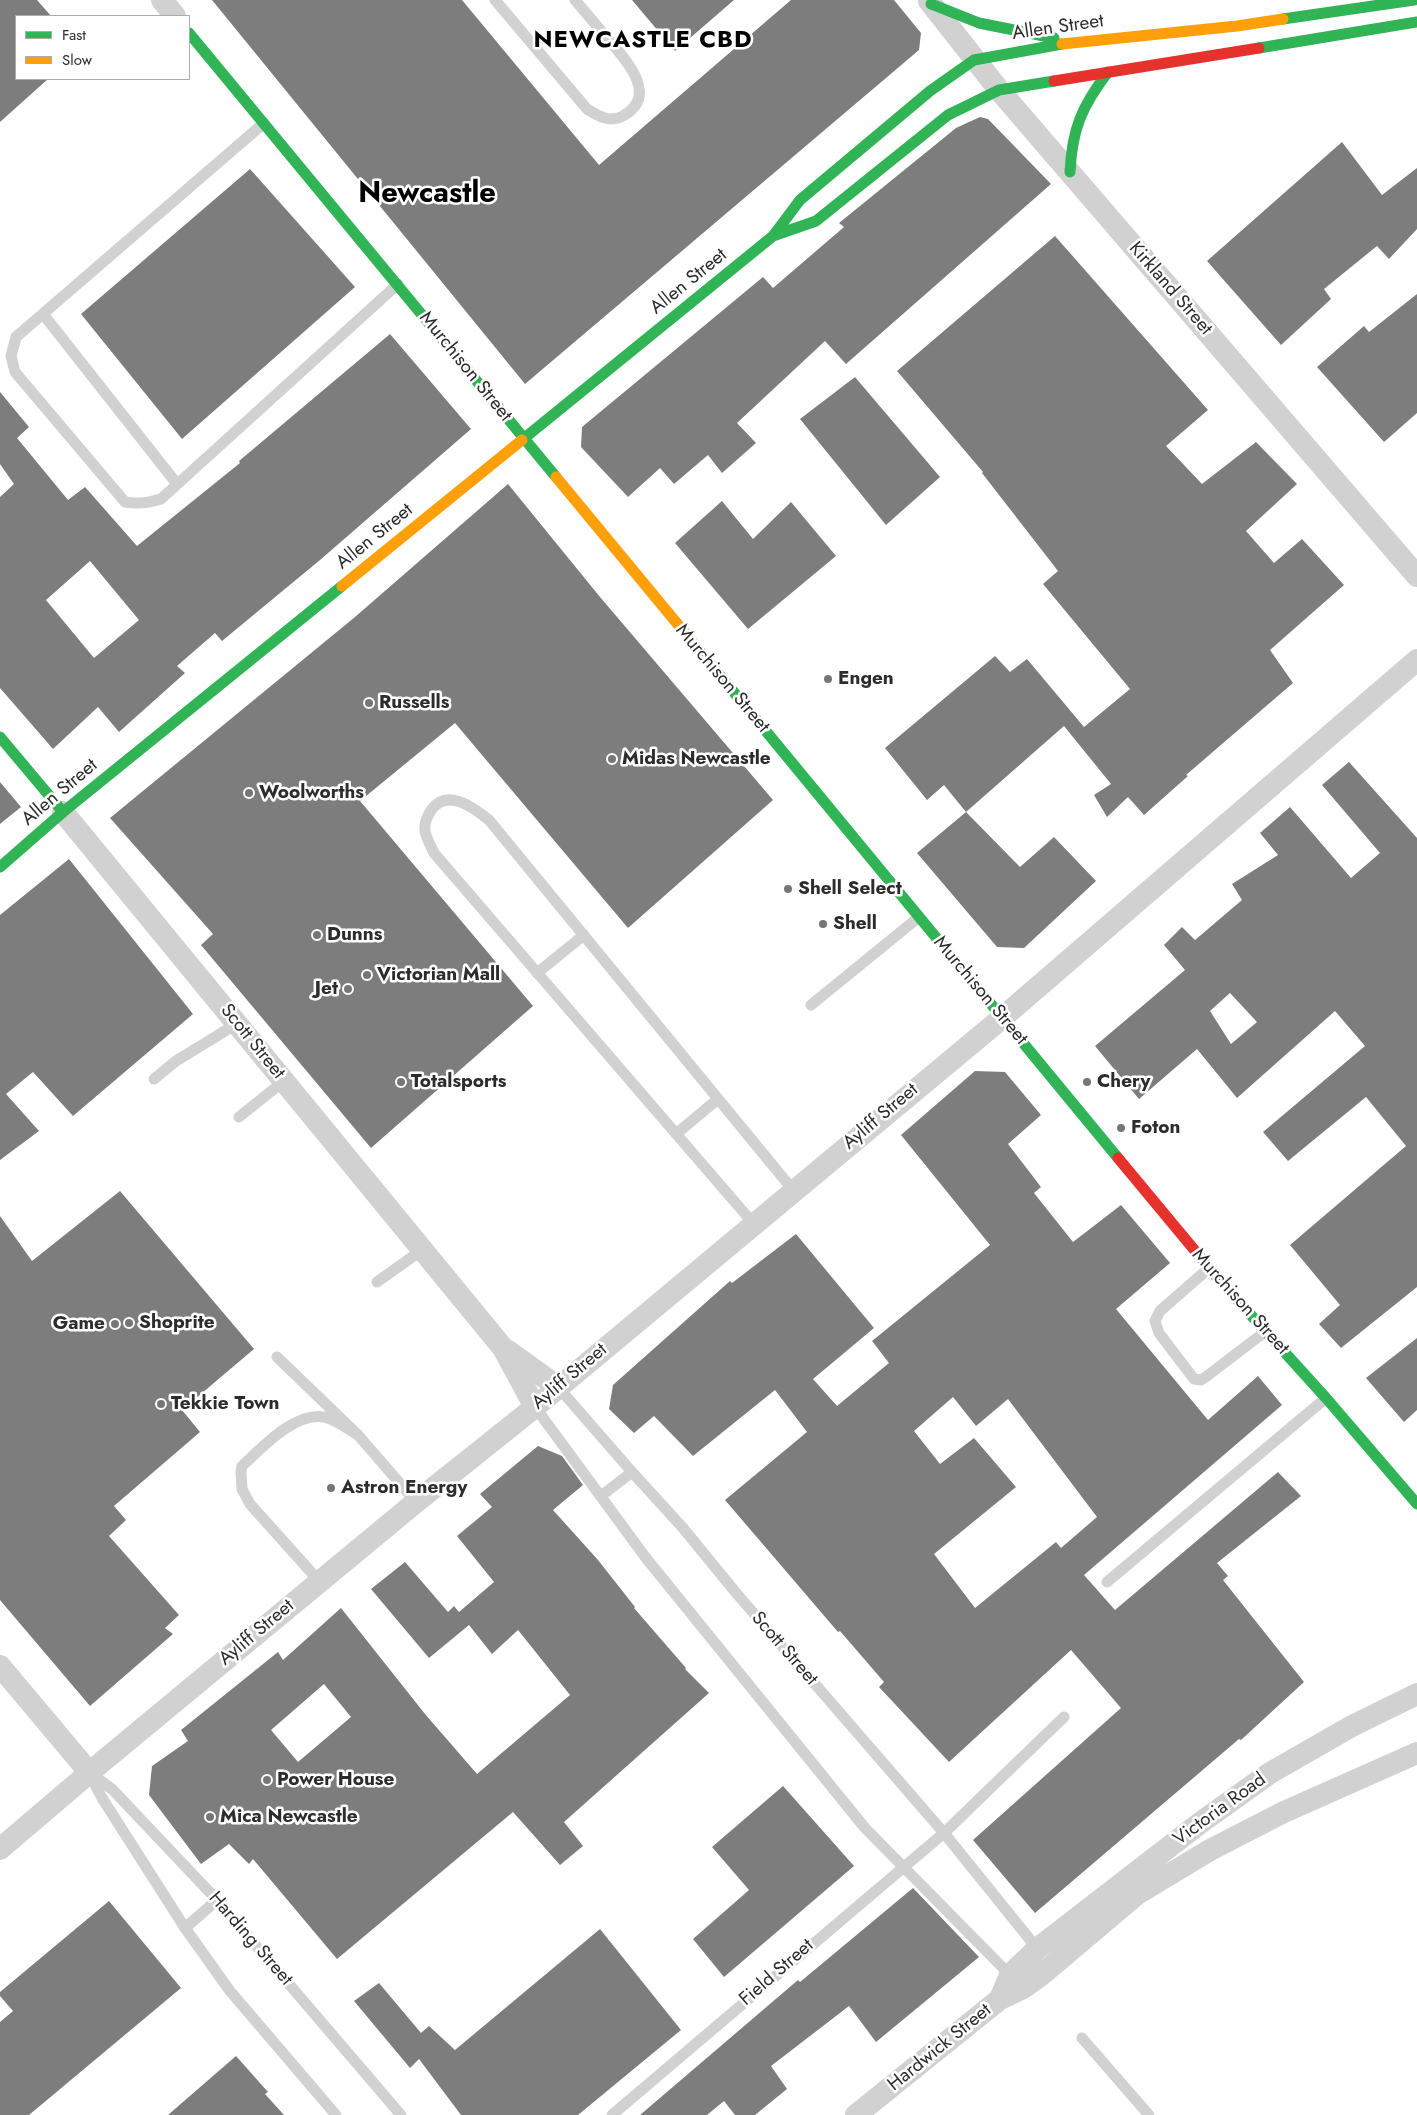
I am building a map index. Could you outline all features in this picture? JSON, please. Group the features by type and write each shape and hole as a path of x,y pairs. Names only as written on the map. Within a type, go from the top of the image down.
{"street":[{"path":"162,0 174,15"},
{"path":"1346,0 1363,7"},
{"name":"Allen Street","path":"0,867 63,812 524,440 773,236 800,200 930,91 974,60 1074,42 1237,26 1306,11 1363,7 1414,0"},
{"path":"929,2 979,23 1014,32 1074,42"},
{"name":"Kirkland Street","path":"929,2 999,90 1417,576"},
{"path":"1237,26 1258,10"},
{"name":"Allen Street","path":"773,236 816,221 948,116 999,90 1417,22"},
{"name":"Murchison Street","path":"190,33 1209,1268 1326,1398 1417,1504"},
{"path":"1070,172 1071,143 1082,107 1108,72"},
{"name":"Ayliff Street","path":"0,1849 89,1772 319,1581 535,1407 753,1223 1002,1018 1417,660"},
{"name":"Scott Street","path":"0,737 238,1023 503,1348 535,1407"},
{"name":"Scott Street","path":"503,1348 558,1386"},
{"name":"Harding Street","path":"0,1666 89,1772"},
{"name":"Victoria Road","path":"1044,1957 1200,1823 1270,1774 1352,1726 1417,1694"},
{"path":"1044,1957 1137,1894 1210,1850 1284,1812 1417,1753"},
{"name":"Hardwick Street","path":"856,2115 1000,1999 1044,1957"}],"lane":[{"path":"495,0 587,109 599,117 611,119 622,117 639,100 638,82 632,67 575,0"},
{"path":"1306,11 1307,39"},
{"path":"264,123 16,337 11,356 15,372 125,502 136,504 161,499 398,284"},
{"path":"42,314 177,484"},
{"path":"753,1223 434,853 425,831 426,817 434,807 442,801 456,800 471,806 489,820 793,1190"},
{"path":"811,1005 919,917"},
{"path":"537,973 584,935"},
{"path":"154,1079 176,1061 238,1023"},
{"path":"239,1117 284,1081"},
{"path":"676,1134 718,1100"},
{"path":"377,1282 422,1250"},
{"path":"1209,1268 1160,1311 1155,1321 1159,1333 1194,1379 1201,1380 1208,1376 1266,1331"},
{"path":"277,1357 358,1436 416,1502"},
{"name":"Scott Street","path":"558,1386 683,1528 743,1602 944,1833 1044,1957"},
{"path":"1107,1582 1326,1398"},
{"name":"Scott Street","path":"535,1407 646,1558 859,1820 1017,1982"},
{"path":"319,1581 250,1504 242,1489 240,1472 242,1466 288,1425 314,1417 330,1420 358,1436"},
{"path":"601,1496 632,1472"},
{"name":"Field Street","path":"612,2115 944,1833 1064,1716"},
{"name":"Harding Street","path":"89,1772 113,1790 217,1900 401,2115"},
{"name":"Harding Street","path":"89,1772 102,1798 185,1928 230,1991 336,2115"},
{"path":"185,1928 217,1900"},
{"path":"1082,2038 1149,2115"}],"building":[{"path":"0,0 37,0 50,15 15,15 15,80 47,80 0,122"},
{"path":"212,0 462,0 599,165 791,0 894,0 921,33 919,50 525,384"},
{"path":"632,0 734,0 675,51"},
{"path":"980,117 988,119 1051,184 846,364 825,341 737,423 756,443 722,473 708,455 674,484 660,468 628,497 581,447 582,427 763,277 773,288 844,227 839,223 956,128"},
{"path":"1342,142 1382,195 1417,168 1417,229 1389,259 1377,246 1324,289 1331,299 1281,345 1207,261"},
{"path":"250,169 355,287 182,439 81,314"},
{"path":"1055,236 1208,410 1166,446 1202,484 1256,442 1297,484 1246,531 1274,563 1302,539 1344,585 1270,650 1293,683 1186,775 1188,776 1144,815 1128,797 1107,817 1094,795 1111,784 1064,726 966,812 944,785 927,800 885,748 995,656 1010,672 1027,659 1084,727 1130,689 1043,584 1058,571 983,472 897,371"},
{"path":"1417,294 1417,413 1384,442 1317,367 1364,326 1369,332"},
{"path":"390,334 471,429 320,560 222,641 215,633 177,666 185,673 119,732 98,707 53,749 0,688 0,497 14,484 0,464 0,392 29,427 17,438 68,500 85,487 137,546 240,463 239,461","holes":["90,561 139,620 94,658 46,600"]},
{"path":"855,377 940,477 886,525 800,419"},
{"path":"508,484 600,597 773,800 628,928 455,723 360,801 533,1006 371,1148 201,945 213,934 110,818 355,617"},
{"path":"722,501 753,539 791,502 836,556 748,629 675,543"},
{"path":"1349,762 1417,838 1417,1287 1341,1348 1319,1324 1340,1305 1290,1245 1406,1146 1366,1097 1288,1161 1263,1132 1365,1046 1335,1011 1237,1098 1197,1049 1139,1099 1095,1046 1185,970 1164,945 1182,927 1195,940 1242,900 1232,884 1278,855 1260,833 1290,807 1351,878 1380,853 1322,785","holes":["1230,993 1257,1022 1231,1044 1210,1011"]},
{"path":"0,782 21,807 0,824"},
{"path":"966,812 1020,867 1054,837 1096,881 1024,948 997,947 917,853"},
{"path":"69,859 193,1014 73,1116 33,1072 6,1094 39,1131 0,1160 0,915"},
{"path":"975,1071 1005,1072 1041,1115 1008,1144 1041,1187 1034,1193 1073,1242 1121,1205 1170,1263 1116,1309 1208,1420 1258,1376 1282,1405 1084,1575 1115,1610 1278,1472 1301,1496 1217,1563 1228,1576 1223,1580 1304,1682 1241,1740 1239,1739 1035,1913 973,1840 1121,1708 1071,1650 949,1762 879,1687 884,1682 840,1631 838,1632 725,1500 807,1432 775,1390 693,1456 654,1416 634,1433 609,1409 613,1385 730,1281 732,1283 796,1234 874,1328 813,1379 837,1406 889,1363 872,1341 990,1245 901,1135","holes":["953,1397 976,1426 1008,1399 1097,1517 1061,1548 1056,1542 975,1608 934,1554 1016,1487 974,1438 940,1464 914,1431"]},
{"path":"120,1191 254,1349 182,1410 200,1432 114,1506 126,1520 109,1536 179,1615 165,1628 173,1634 90,1706 0,1600 0,1216 32,1261"},
{"path":"1417,1338 1417,1410 1404,1422 1366,1378"},
{"path":"538,1446 562,1456 583,1485 553,1510 598,1560 634,1608 685,1669 709,1693 564,1822 583,1846 560,1865 513,1812 337,1959 253,1859 249,1864 229,1844 201,1864 149,1795 152,1766 188,1741 181,1730 278,1652 283,1660 341,1608 425,1714 477,1774 570,1695 518,1630 492,1654 469,1625 429,1658 371,1589 405,1562 448,1612 454,1606 459,1612 494,1582 457,1536 492,1507 480,1494","holes":["324,1684 351,1717 298,1762 271,1730"]},
{"path":"783,1786 854,1866 724,1977 693,1939 749,1890 712,1847"},
{"path":"913,1888 979,1957 876,2042 849,2006 771,2066 787,2089 755,2115 735,2115 724,2101 707,2115 640,2115 798,1980 800,1982"},
{"path":"109,1901 181,1988 29,2115 0,2115 0,2022 13,2011 0,1996 0,1992"},
{"path":"600,1929 681,2030 578,2115 461,2115 419,2059 410,2068 354,2001 379,1983 421,2033 429,2026 455,2050"},
{"path":"236,2056 268,2092 265,2094 284,2115 168,2115"}],"traffic: fast":[{"path":"1283,19 1414,0"},
{"path":"931,4 979,23 1054,38"},
{"path":"1259,48 1417,22"},
{"path":"190,34 556,477"},
{"path":"522,440 773,236 800,200 930,91 974,60 1062,44"},
{"path":"1070,172 1073,143 1080,119 1091,96 1108,72"},
{"path":"773,236 816,221 948,115 999,90 1054,81"},
{"path":"0,867 63,812 342,586"},
{"path":"699,650 1118,1158"},
{"path":"0,737 63,812"},
{"path":"1221,1282 1326,1398 1417,1504"}],"traffic: slow":[{"path":"1062,44 1237,26 1283,19"},
{"path":"342,586 522,440"},
{"path":"556,477 699,650"}],"traffic: jam":[{"path":"1054,81 1259,48"},
{"path":"1118,1158 1221,1282"}],"place":[{"name":"Engen","path":"828,679"},
{"name":"Russells","path":"369,703"},
{"name":"Midas Newcastle","path":"612,759"},
{"name":"Woolworths","path":"249,793"},
{"name":"Shell Select","path":"788,889"},
{"name":"Shell","path":"823,924"},
{"name":"Dunns","path":"317,935"},
{"name":"Victorian Mall","path":"367,975"},
{"name":"Jet","path":"348,989"},
{"name":"Totalsports","path":"401,1082"},
{"name":"Chery","path":"1087,1082"},
{"name":"Foton","path":"1121,1128"},
{"name":"Shoprite","path":"129,1323"},
{"name":"Game","path":"115,1324"},
{"name":"Tekkie Town","path":"161,1404"},
{"name":"Astron Energy","path":"331,1488"},
{"name":"Power House","path":"267,1780"},
{"name":"Mica Newcastle","path":"210,1817"}],"district":[{"name":"NEWCASTLE CBD","path":"643,41"},
{"name":"Newcastle","path":"427,195"}]}
